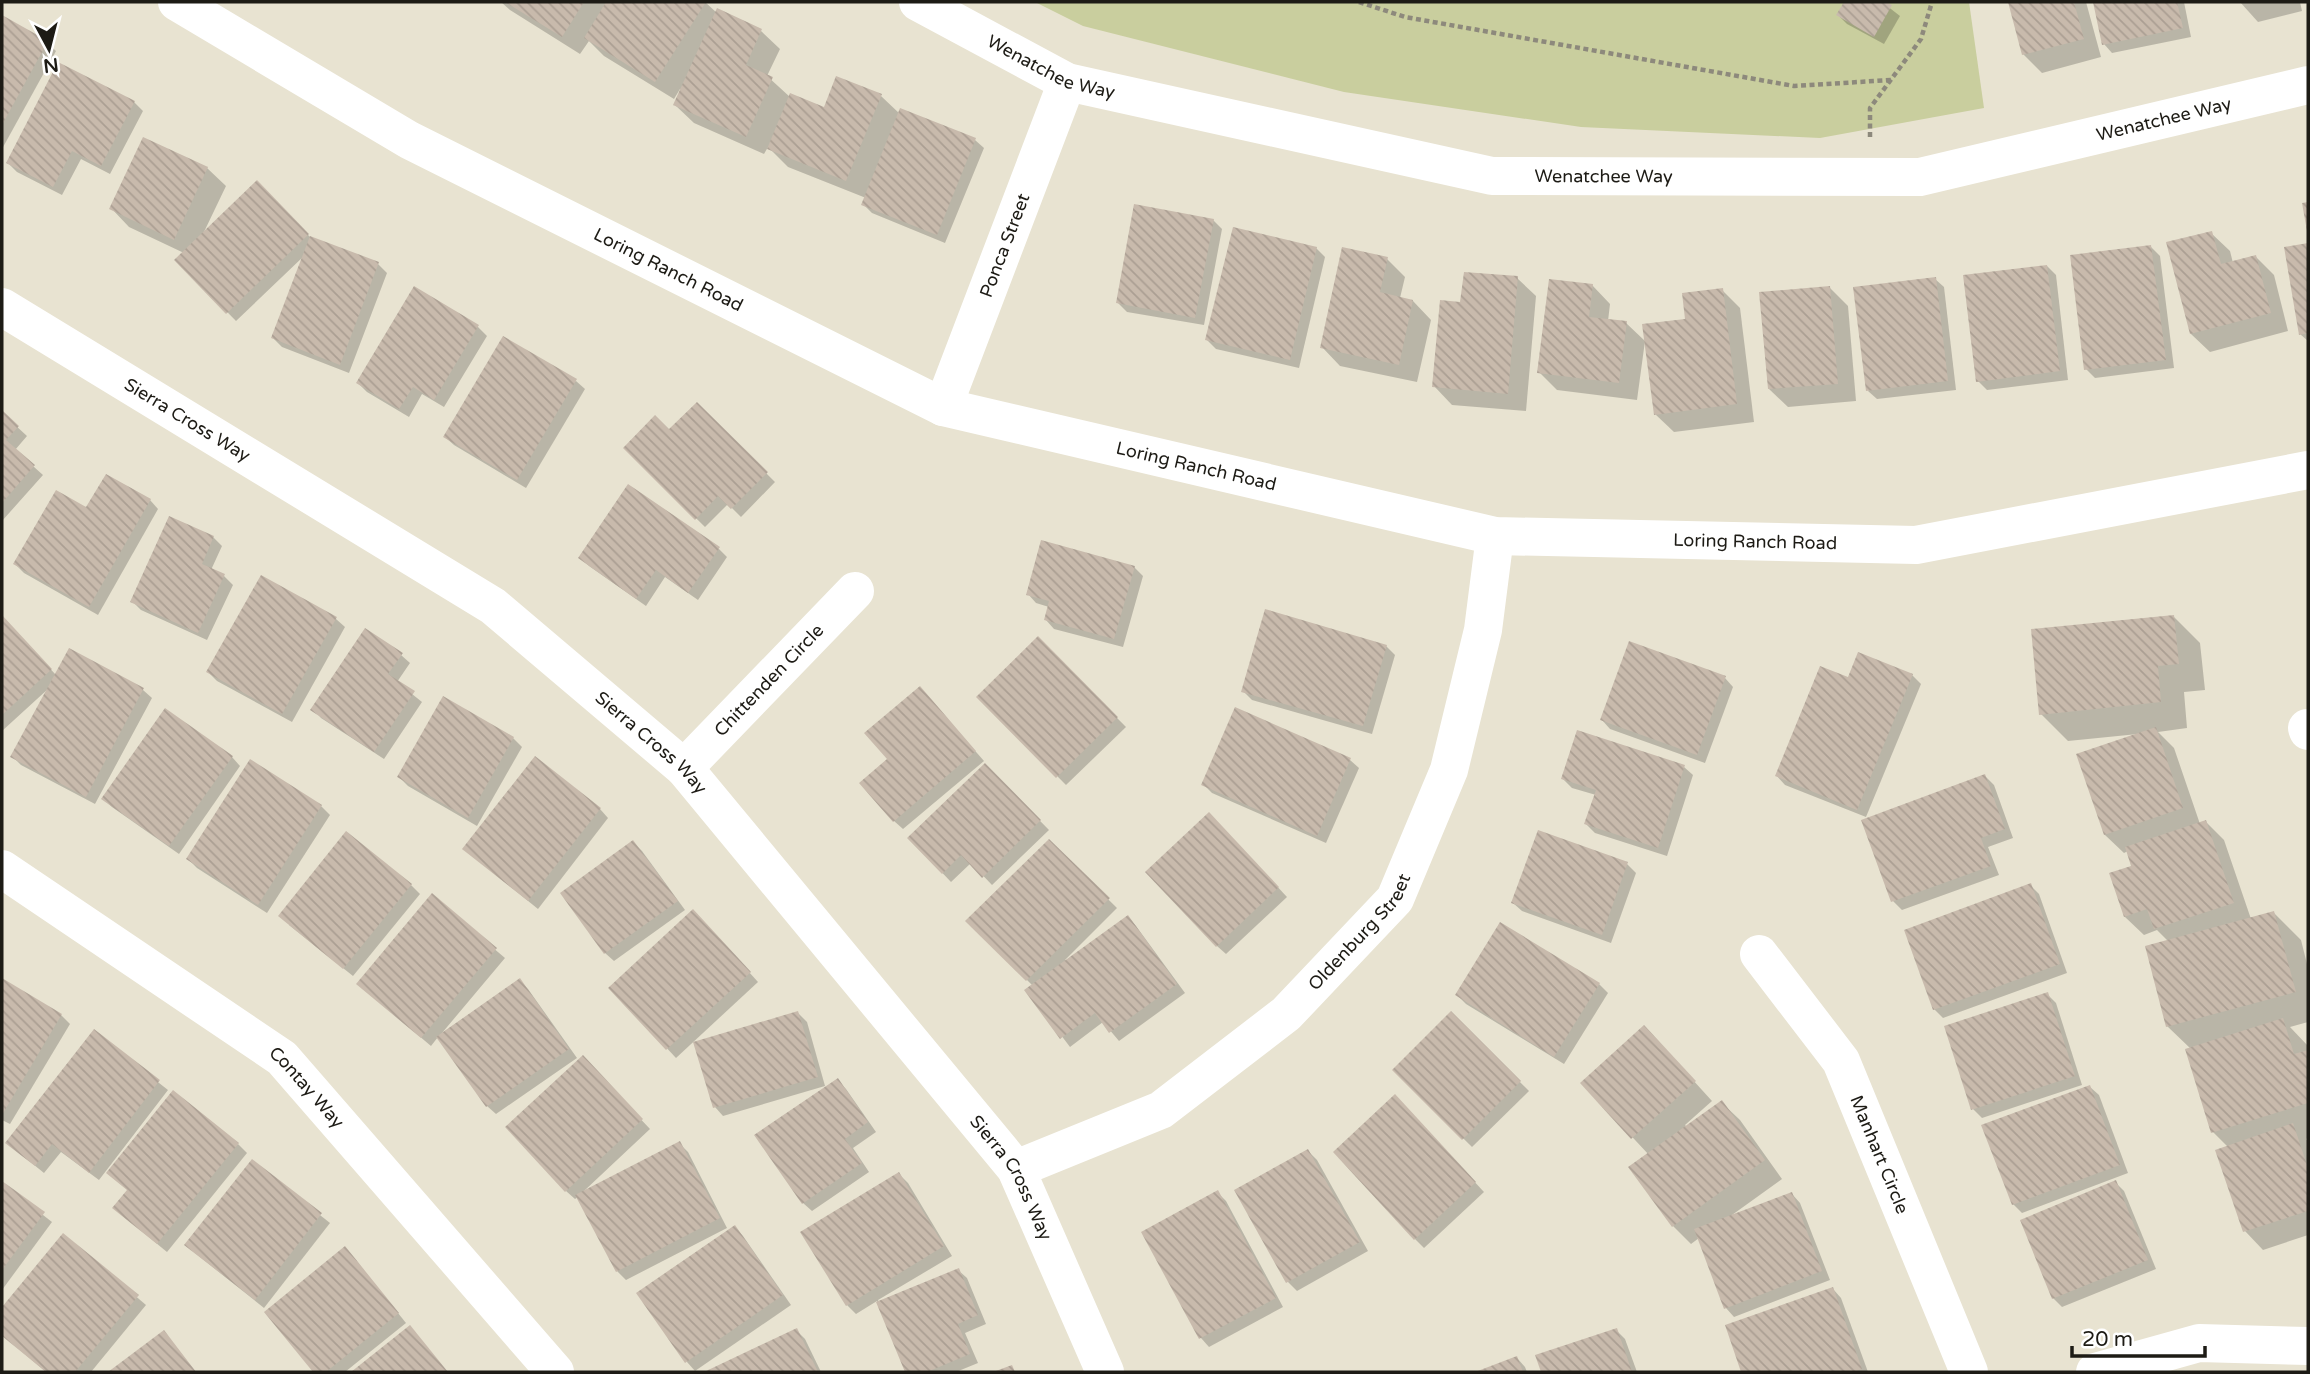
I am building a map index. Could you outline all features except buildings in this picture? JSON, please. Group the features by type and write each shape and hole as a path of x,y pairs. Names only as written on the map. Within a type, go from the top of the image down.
{"street":[{"name":"Loring Ranch Road","path":"177,2 409,140 943,407 1495,536 1916,545 2308,470"},
{"name":"Wenatchee Way","path":"918,2 1067,82 1492,176 1920,177 2308,85"},
{"name":"Ponca Street","path":"943,407 1067,82"},
{"name":"Sierra Cross Way","path":"2,307 493,606 684,768 1016,1169 1105,1372"},
{"name":"Oldenburg Street","path":"1016,1169 1161,1110 1286,1014 1395,899 1449,770 1483,630 1495,536"},
{"name":"Chittenden Circle","path":"684,768 855,591"},
{"name":"Contay Way","path":"2,869 282,1058 555,1372"},
{"name":"Manhart Circle","path":"1759,954 1841,1061 1969,1372"},
{"path":"2095,1372 2199,1343 2308,1346"}],"path":[{"path":"1359,2 1405,17 1794,86 1891,80"},
{"path":"1870,176 1870,108 1921,39 1931,2"}],"green space":[{"path":"1035,2 1969,2 1984,108 1820,138 1581,127 1344,92 1083,26"}]}
